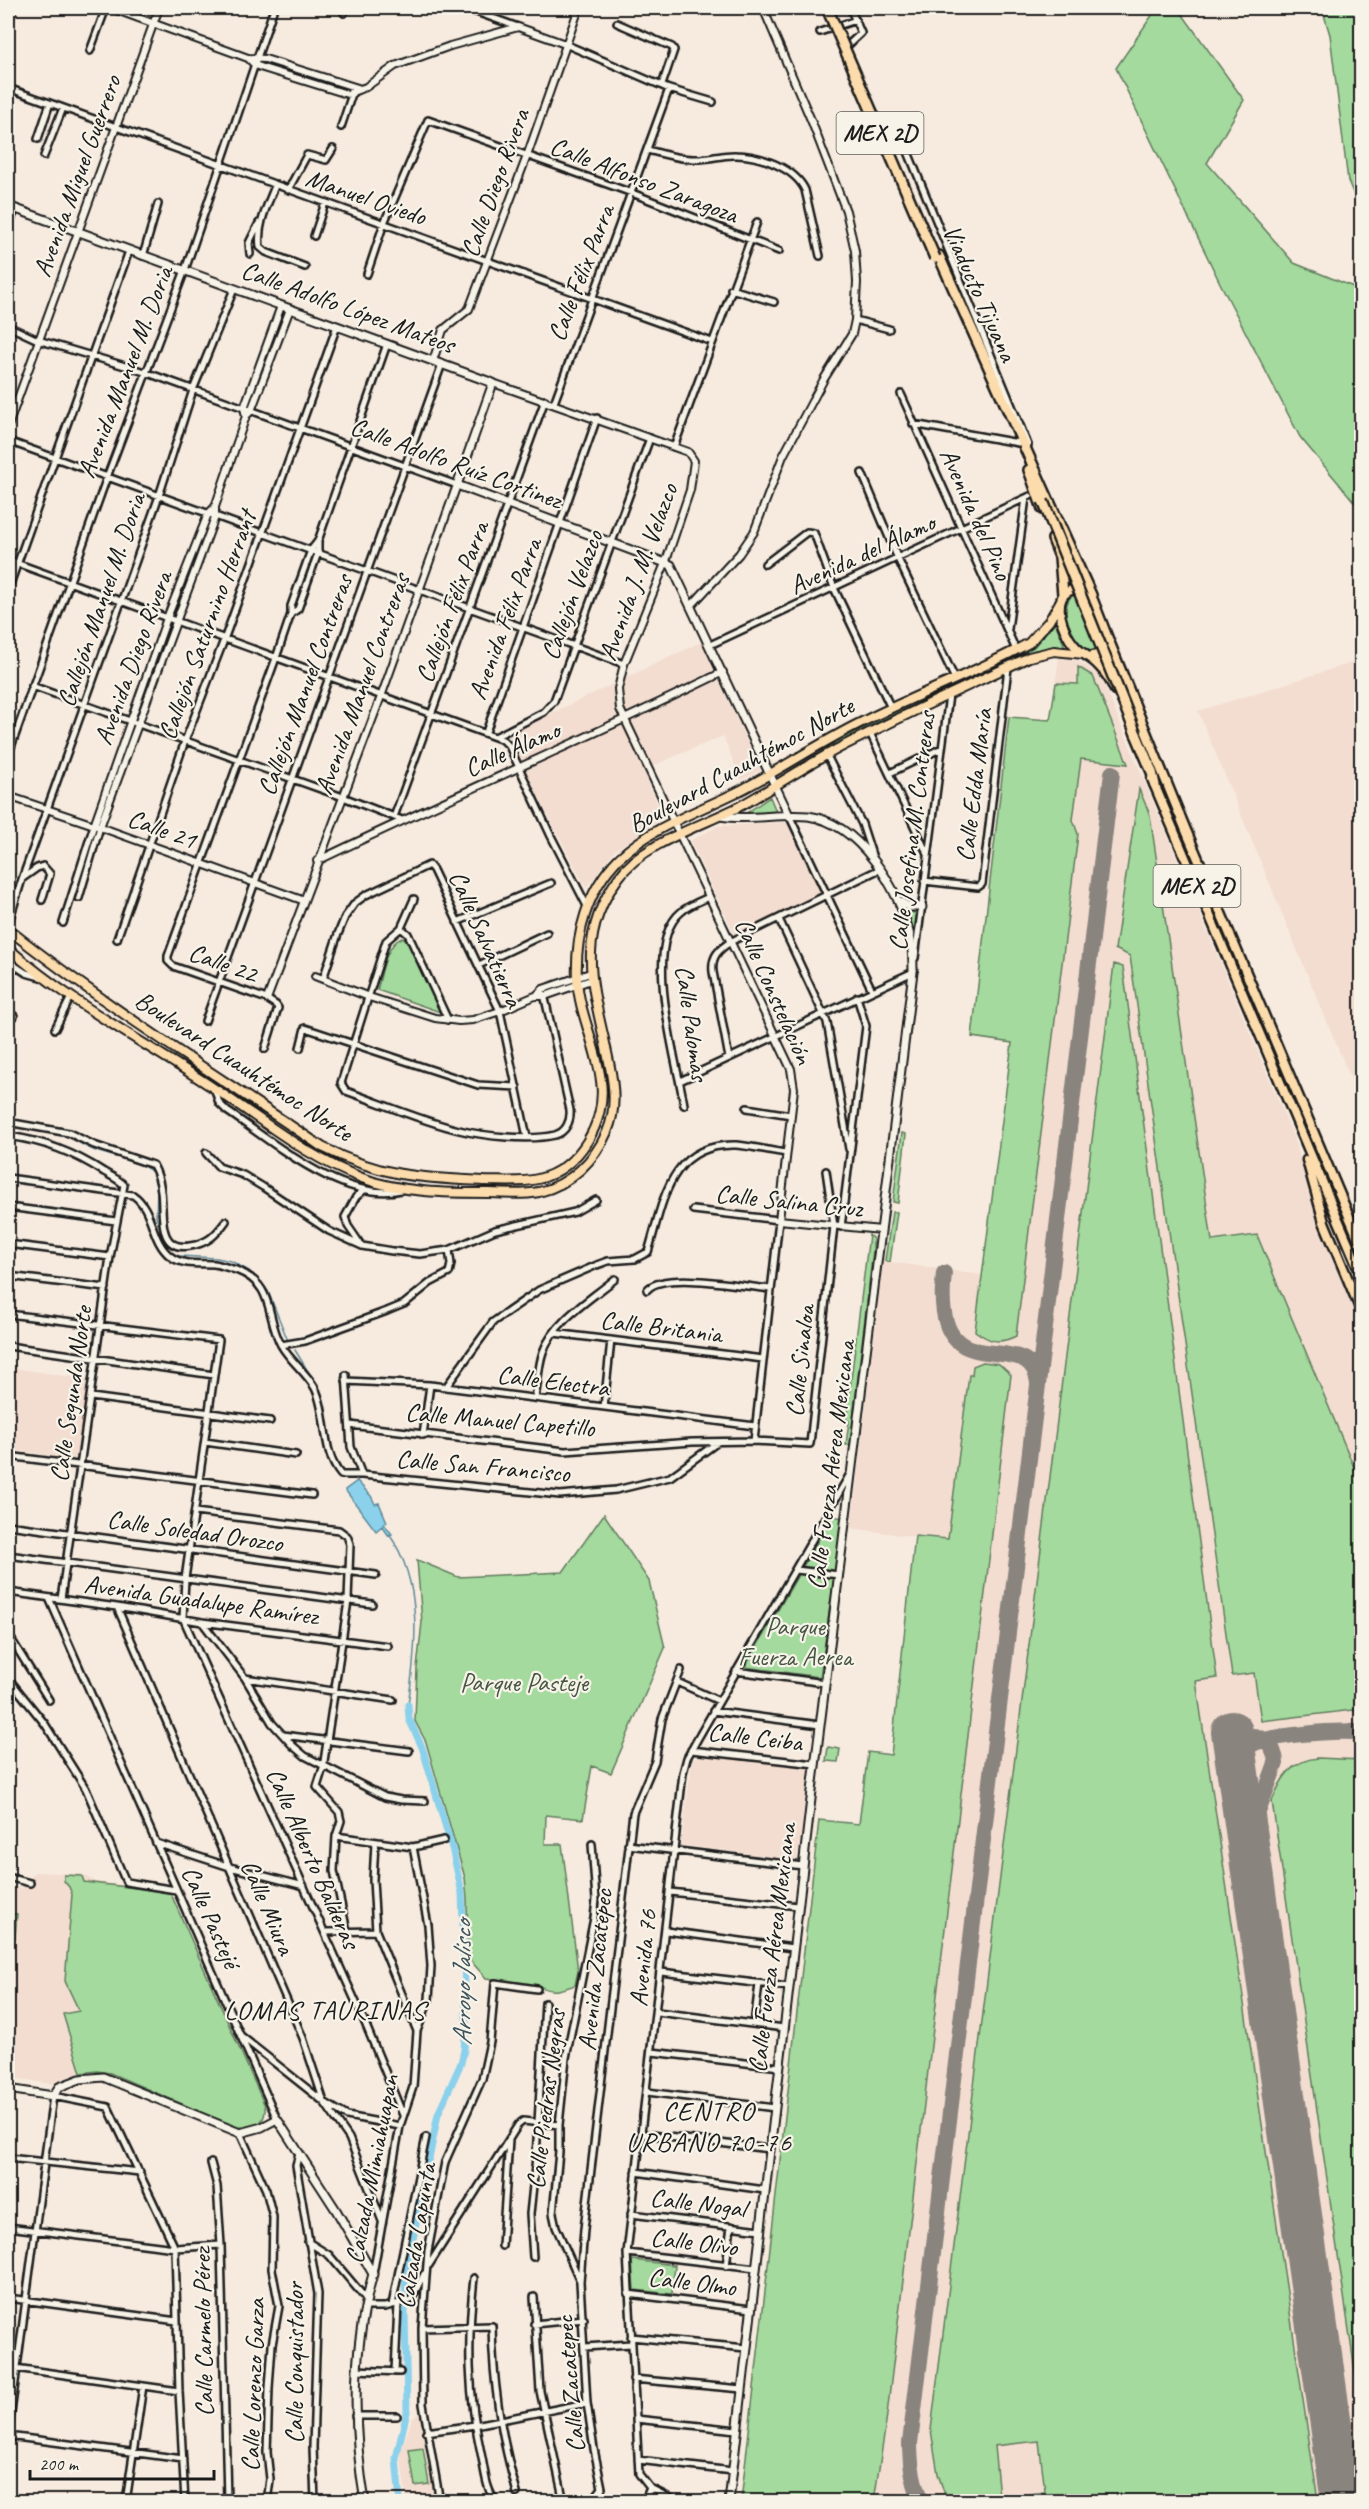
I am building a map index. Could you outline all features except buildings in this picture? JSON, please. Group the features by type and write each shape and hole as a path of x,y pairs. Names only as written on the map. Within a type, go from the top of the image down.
{"highway":[{"name":"Viaducto Tijuana","path":"827,8 1029,470"},
{"name":"Viaducto Tijuana","path":"834,8 937,257 1091,595"},
{"path":"1029,470 1152,772 1155,785"},
{"name":"MEX 2D","path":"1029,470 1060,557 1063,624 1069,638 1103,670 1114,689 1362,1276"},
{"path":"1061,599 1073,589 1085,591 1091,595"},
{"name":"MEX 2D","path":"1091,595 1185,828 1362,1246"},
{"path":"1086,656 1101,654 1109,641"},
{"path":"1299,1128 1324,1222 1362,1313"}],"main road":[{"name":"Calle Adolfo López Mateos","path":"11,207 493,382"},
{"name":"Avenida Manuel Contreras","path":"457,485 493,382"},
{"name":"Calle Adolfo Ruíz Cortinez","path":"457,485 666,561"},
{"path":"666,561 675,570 789,815"},
{"name":"Boulevard Cuauhtémoc Norte","path":"8,927 46,960 322,1147 370,1168 421,1178 500,1181 538,1179 566,1165 588,1142 599,1117 602,1083 577,981 579,939 587,906 607,872 618,859 641,841 770,774 838,734 1016,650 1037,637 1061,599"},
{"name":"Boulevard Cuauhtémoc Norte","path":"8,948 71,996 214,1088 288,1139 340,1169 372,1182 405,1189 475,1193 540,1192 573,1176 591,1160 607,1133 615,1102 613,1080 591,977 595,926 619,877 637,859 721,816 870,733 1038,653 1061,651 1086,656"},
{"name":"Calle Fuerza Aérea Mexicana","path":"721,816 733,818 789,815 810,817 833,825 851,838 880,869 898,901 910,934 913,972 815,1764 729,2502"},
{"path":"898,901 910,907 922,908"},
{"path":"8,2089 54,2096 58,2086 80,2079 103,2077 240,2133 262,2127 277,2119"},
{"name":"Calle Pastejé","path":"277,2119 336,2210 373,2274"},
{"name":"Calzada Mimiahuapan","path":"365,2502 355,2416 356,2370 366,2303 373,2274"}],"street":[{"path":"8,24 13,8"},
{"path":"90,51 108,8 154,22 248,58 255,65 342,94 352,94 395,66 450,46 518,27"},
{"name":"Avenida Miguel Guerrero","path":"8,426 159,8"},
{"name":"Avenida Manuel M. Doria","path":"10,750 68,583 185,270 274,8"},
{"path":"465,8 565,44 669,89 713,102"},
{"name":"Calle Diego Rivera","path":"433,361 443,330 469,309 489,260 579,8"},
{"path":"692,606 740,554 754,531 783,456 824,379 852,334 855,320 857,282 855,250 846,211 811,120 763,8"},
{"path":"845,48 861,33 850,8"},
{"path":"819,32 856,20"},
{"path":"617,23 674,48 662,85"},
{"path":"248,58 258,57 361,89"},
{"path":"340,127 354,85"},
{"name":"Manuel Oviedo","path":"8,88 712,342"},
{"name":"Calle Félix Parra","path":"554,403 669,89"},
{"path":"38,139 50,103"},
{"path":"44,156 63,108"},
{"name":"Calle Alfonso Zaragoza","path":"384,223 428,120 632,193 779,251"},
{"path":"904,142 1029,445 913,424"},
{"path":"288,190 307,155 326,160 333,149"},
{"path":"648,150 694,159 735,154 766,162 795,175 801,180 805,190 820,256"},
{"path":"250,255 249,243 275,186"},
{"path":"314,236 325,203"},
{"path":"143,256 158,204"},
{"path":"8,229 11,207"},
{"path":"262,216 258,236 260,247 266,252 305,267"},
{"path":"674,447 757,222"},
{"path":"366,274 384,223"},
{"path":"8,590 129,250"},
{"name":"Callejón Manuel M. Doria","path":"8,927 22,879 159,496 194,390 234,288"},
{"path":"731,289 774,302"},
{"name":"Avenida Diego Rivera","path":"97,826 167,618 208,514 214,507 281,306"},
{"name":"Avenida Diego Rivera","path":"247,411 290,309"},
{"path":"855,320 889,328"},
{"name":"Calle Adolfo Ruíz Cortinez","path":"8,326 38,340 145,372 247,411 457,485"},
{"name":"Callejón Saturnino Herrant","path":"117,939 185,741 224,640 337,326"},
{"path":"202,864 276,658 291,614 291,606 311,550 318,541 387,344"},
{"name":"Callejón Manuel Contreras","path":"205,1020 442,364"},
{"name":"Calle Adolfo López Mateos","path":"493,382 674,447"},
{"name":"Avenida del Pino","path":"901,394 1016,650"},
{"name":"Callejón Félix Parra","path":"394,817 545,400"},
{"name":"Avenida Félix Parra","path":"486,732 597,418"},
{"name":"Callejón Velazco","path":"497,736 550,707 575,645 650,438"},
{"path":"8,441 624,664"},
{"name":"Avenida J. M. Velazco","path":"624,720 618,700 618,689 624,664 666,561 690,490 694,466 692,456 674,447"},
{"path":"862,473 898,559 955,679"},
{"name":"Avenida Manuel Contreras","path":"267,999 317,861 382,694 457,485"},
{"name":"Avenida del Álamo","path":"710,645 1028,497 1008,631"},
{"name":"Avenida Diego Rivera","path":"97,826 139,724 177,621 215,517 214,507"},
{"path":"765,564 807,532 814,533 834,588 891,708"},
{"path":"291,614 298,609 318,553 318,541"},
{"path":"8,560 224,640 497,736 506,742 587,906"},
{"name":"Calle Edda María","path":"924,881 978,886 982,884 1008,668"},
{"name":"Calle Álamo","path":"317,861 723,672"},
{"path":"32,686 402,820"},
{"name":"Calle Josefina M. Contreras","path":"913,972 949,695"},
{"name":"Calle Constelación","path":"624,720 732,941 794,1079 754,1441"},
{"path":"870,733 928,854"},
{"path":"890,774 942,748"},
{"path":"827,756 862,824 873,860"},
{"name":"Calle 21","path":"8,796 303,900"},
{"path":"789,815 872,990"},
{"path":"79,898 97,826"},
{"path":"63,923 97,826"},
{"name":"Calle 22","path":"202,864 168,961 173,966 267,999"},
{"name":"Calle Salvatierra","path":"323,979 345,917 355,903 366,895 429,865 434,870 500,1011 528,1137"},
{"path":"22,879 43,866 48,870 50,874 42,900"},
{"path":"729,1058 712,963 716,954 732,941 880,869"},
{"path":"457,922 551,882"},
{"name":"Calle Palomas","path":"684,1105 662,986 664,942 679,913 709,897"},
{"path":"414,899 401,928 386,941 341,1083 346,1091 458,1130 528,1137 556,1135 567,1127 571,1120 544,992"},
{"path":"779,919 823,1013 831,1036 849,1149"},
{"path":"401,928 408,934 448,1020"},
{"path":"479,965 547,933"},
{"path":"8,962 26,973 46,978"},
{"path":"680,1081 913,972"},
{"path":"315,976 369,997 448,1020 473,1020 544,992 591,977"},
{"path":"544,992 556,985 577,981"},
{"path":"54,1029 71,996"},
{"name":"Calle Sinaloa","path":"754,1441 810,1444 866,1026 857,997"},
{"path":"265,1049 278,1008 267,999"},
{"path":"8,1012 14,1016"},
{"path":"300,1048 305,1028 478,1085 517,1087"},
{"path":"214,1088 219,1103 236,1118 301,1162 363,1191 389,1192 405,1189"},
{"path":"747,1108 791,1115"},
{"path":"13,1123 69,1133 94,1145 153,1165 158,1174 162,1193 161,1218 168,1240 173,1245 180,1248 210,1240 226,1221"},
{"path":"26,1139 31,1126"},
{"path":"8,1136 44,1142 84,1159 123,1183 121,1193"},
{"path":"447,1387 493,1322 539,1290 608,1261 635,1259 648,1252 658,1210 667,1188 680,1166 693,1156 735,1145 786,1153"},
{"path":"206,1153 219,1167 243,1175 329,1231 362,1246 420,1254 448,1250 495,1230 567,1215 596,1200"},
{"path":"825,1171 838,1227"},
{"path":"8,1178 133,1195 145,1206 160,1243 170,1257 189,1264 216,1264 238,1271 254,1280 268,1303 281,1345 305,1341 404,1304 430,1282 449,1273 451,1264 448,1250"},
{"path":"362,1246 348,1226 345,1217 356,1197 363,1191"},
{"name":"Calle Segunda Norte","path":"61,1599 121,1193"},
{"path":"8,1207 116,1221"},
{"name":"Calle Salina Cruz","path":"693,1210 881,1230"},
{"path":"8,1244 110,1257"},
{"path":"170,1257 173,1245"},
{"path":"8,1276 106,1288"},
{"path":"535,1398 542,1354 554,1333 615,1279"},
{"path":"647,1290 651,1284 689,1281 771,1289"},
{"path":"8,1314 219,1340 185,1579 183,1618"},
{"name":"Calle Britania","path":"554,1333 763,1359"},
{"path":"604,1407 611,1340"},
{"name":"Calle San Francisco","path":"281,1345 308,1377 320,1400 333,1463 340,1475 362,1475 560,1495 605,1491 670,1477 718,1442"},
{"path":"8,1346 214,1375"},
{"name":"Calle Electra","path":"350,1425 346,1378 430,1385 755,1426"},
{"path":"423,1435 430,1385"},
{"path":"91,1396 270,1421"},
{"path":"350,1425 351,1447 362,1475"},
{"name":"Calle Manuel Capetillo","path":"350,1425 565,1451 754,1441"},
{"path":"205,1442 296,1455"},
{"path":"8,1456 312,1496"},
{"name":"Avenida 76","path":"650,2488 639,2474 627,2253 657,2012 683,1773 691,1750 852,1472"},
{"path":"195,1512 339,1530 347,1536 350,1544 348,1601 343,1640 328,1741 317,1784 318,1791 339,1812 341,1821 336,1836 334,1871 347,1931"},
{"name":"Calle Soledad Orozco","path":"8,1525 376,1575"},
{"path":"8,1555 372,1604"},
{"path":"796,1570 839,1575"},
{"name":"Avenida Guadalupe Ramírez","path":"8,1593 117,1607 201,1622 388,1646"},
{"name":"Calle Pastejé","path":"49,1598 277,2119"},
{"name":"Calle Miura","path":"117,1607 303,2038 324,2102 350,2138 382,2221"},
{"name":"Calle Alberto Balderas","path":"183,1618 325,1932 403,2115"},
{"path":"201,1622 244,1678 282,1735 305,1756 385,1797 425,1801"},
{"path":"8,1634 49,1700"},
{"name":"Avenida Zacatepec","path":"580,2282 584,2229 623,1916 628,1845 636,1803 655,1761 662,1719 681,1670"},
{"path":"736,1671 825,1683"},
{"path":"8,1678 45,1724 86,1789 126,1882 176,1890"},
{"path":"244,1678 393,1700"},
{"path":"676,1682 719,1701"},
{"path":"713,1711 820,1725"},
{"path":"282,1735 409,1751"},
{"name":"Calle Ceiba","path":"691,1750 815,1764"},
{"path":"336,1836 412,1847 444,1840"},
{"path":"156,1843 230,1867 304,1886"},
{"path":"375,1843 373,1880 376,1931 417,2031"},
{"name":"Calle Piedras Negras","path":"580,2282 556,2227 554,2213 559,2125 566,2058 596,1900 592,1844"},
{"path":"628,1845 803,1866"},
{"name":"Calzada Mimiahuapan","path":"373,2274 400,2126 413,2087 417,2031 429,2000 431,1966 428,1925 412,1847"},
{"path":"8,1877 30,1883"},
{"path":"670,1892 798,1906"},
{"path":"325,1932 376,1931"},
{"path":"666,1931 794,1948"},
{"path":"661,1972 789,1987"},
{"name":"Calzada Lapunta","path":"440,2502 426,2432 423,2404 422,2328 427,2268 445,2162 482,2079 490,2042 495,1983 537,1989"},
{"path":"754,2024 759,1984"},
{"path":"533,2257 530,2214 536,2157 536,2121 545,2003"},
{"path":"657,2012 784,2028"},
{"path":"239,2036 324,2102 347,2116 400,2126"},
{"path":"652,2052 780,2067"},
{"path":"647,2092 775,2108"},
{"path":"183,2459 8,2435 54,2096 111,2109 175,2248 185,2502"},
{"path":"308,2242 329,2255 366,2303 395,2304 413,2298 427,2268 523,2121 559,2125"},
{"name":"Calle Lorenzo Garza","path":"240,2133 266,2190 273,2217 272,2269 279,2306 272,2345 270,2377 267,2452 270,2479 267,2502"},
{"path":"642,2134 770,2149"},
{"path":"356,2370 397,2372 395,2304 426,2137"},
{"path":"502,2246 510,2138"},
{"name":"Calle Conquistador","path":"299,2154 296,2165 318,2294 313,2447 315,2502"},
{"path":"8,2158 140,2172"},
{"name":"Calle Carmelo Pérez","path":"211,2163 218,2186 221,2246 227,2502"},
{"path":"636,2172 765,2190"},
{"name":"Calle Nogal","path":"631,2214 761,2230"},
{"path":"726,2266 731,2226"},
{"path":"8,2227 175,2248 221,2246"},
{"name":"Calle Olivo","path":"627,2253 756,2268"},
{"path":"474,2278 468,2366 475,2425 488,2488 496,2502"},
{"name":"Calle Zacatepec","path":"580,2282 588,2403 602,2489 591,2502"},
{"name":"Calle Olmo","path":"628,2294 751,2309"},
{"path":"534,2297 534,2324 543,2412 564,2502"},
{"path":"8,2298 177,2321"},
{"path":"534,2324 584,2319"},
{"path":"422,2328 492,2326 493,2374 500,2421 517,2493"},
{"path":"585,2347 631,2340 746,2348"},
{"path":"8,2367 179,2391"},
{"path":"633,2379 742,2389"},
{"path":"126,2502 143,2386"},
{"path":"426,2432 500,2421 588,2403"},
{"path":"355,2416 398,2416"},
{"path":"636,2420 737,2430"},
{"path":"638,2460 732,2471"},
{"path":"644,2502 650,2488 678,2502"}],"shaded area":[{"path":"701,642 761,771 741,780 723,736 643,770 663,818 615,850 586,888 506,735"},
{"path":"1059,658 1078,661 1101,677 1294,1138 1317,1210 1361,1318 1361,2501 741,2502 819,1820 859,1824 868,1752 891,1754 915,1537 851,1528 883,1261 982,1275 1012,1043 972,1037 1009,717 1050,720"},
{"path":"1362,660 1361,1104 1198,711"},
{"path":"788,822 822,895 735,935 690,841 718,826"},
{"path":"8,1367 91,1380 79,1460 8,1449"},
{"path":"697,1756 809,1768 797,1860 681,1845 692,1760"},
{"path":"35,1872 81,1874 96,1882 170,1892 265,2106 266,2113 263,2120 252,2127 239,2127 98,2071 66,2077 51,2084 8,2077 8,1886 22,1888"},
{"path":"420,2412 435,2501 407,2501 400,2454 412,2419"}],"green space":[{"path":"1157,8 1178,8 1244,100 1207,163 1294,263 1361,290 1361,510 1300,437 1220,283 1116,68"},
{"path":"1322,8 1361,8 1361,211 1348,181 1330,35"},
{"path":"1077,594 1088,602 1104,640 1099,651 1090,651 1082,647 1070,632 1066,614 1067,604 1071,596"},
{"path":"1055,622 1065,647 1035,650 822,751 832,743 1034,647"},
{"path":"1078,667 1093,676 1128,764 1081,759 1073,820 1078,834 1016,1336 994,1341 975,1331 1012,1043 972,1037 1009,717 1050,720 1056,683 1078,684"},
{"path":"1139,789 1150,815 1212,1241 1257,1235 1361,1484 1361,1713 1353,1710 1261,1721 1254,1673 1232,1676 1130,956 1115,949"},
{"path":"770,797 778,816 739,818"},
{"path":"906,910 917,914 915,949"},
{"path":"406,939 440,1012 377,990 388,953 396,941"},
{"path":"1114,964 1123,967 1217,1678 1196,1681 1317,2494 1316,2501 1032,2501 1031,2494 1045,2492 1039,2441 994,2446 999,2496 1022,2494 1023,2501 947,2501 938,2474 931,2430"},
{"path":"902,1133 906,1134 898,1203 893,1202"},
{"path":"892,1212 897,1212 890,1262 885,1261"},
{"path":"869,1235 873,1239 873,1250 850,1445 846,1445 849,1421 846,1420"},
{"path":"983,1362 999,1364 1011,1375 886,2423 874,2501 741,2501 819,1820 859,1824 868,1752 891,1755 915,1536 948,1539 969,1375 972,1375 973,1366"},
{"name":"Parque Pasteje","path":"604,1514 649,1581 665,1648 611,1773 592,1766 583,1819 546,1815 545,1844 562,1844 578,1971 575,1985 549,1990 540,1986 486,1978 468,1958 465,1878 426,1742 415,1721 422,1622 417,1560 458,1577 563,1572"},
{"name":"Parque Fuerza Aerea","path":"832,1516 843,1518 820,1677 745,1667"},
{"path":"828,1747 840,1749 838,1762 826,1761"},
{"path":"1309,1759 1361,1760 1361,2413 1272,1801 1279,1785 1294,1766"},
{"path":"64,1875 82,1876 84,1882 170,1892 265,2106 265,2114 257,2124 238,2126 224,2122 110,2073 97,2071 81,2073 63,2014 79,2011 65,1981 72,1894 64,1881"},
{"path":"8,1913 17,1914 15,1938 8,1938"},
{"path":"632,2260 675,2265 672,2294 634,2290"},
{"path":"423,2448 429,2484 415,2486 409,2450"}],"water":[{"path":"357,1481 375,1504 379,1503 387,1522 384,1524 392,1534 389,1536 382,1526 376,1531 345,1490"}],"waterway":[{"name":"Arroyo Jalisco","path":"77,1141 95,1151 135,1162 152,1172 157,1189 156,1217 165,1242"},
{"name":"Arroyo Jalisco","path":"180,1256 231,1261 249,1271 268,1291 288,1341"},
{"name":"Arroyo Jalisco","path":"295,1350 309,1373"},
{"path":"389,1534 400,1553 413,1595 415,1639 408,1705"},
{"name":"Arroyo Jalisco","path":"405,2297 406,2274 438,2114 461,2063 466,2025 462,1893 452,1848 422,1747 409,1719 408,1705"},
{"name":"Arroyo Jalisco","path":"400,2502 396,2458 407,2412 405,2310"}],"taxiway":[{"path":"922,2502 916,2488 910,2443 1112,773"},
{"path":"944,1273 944,1311 952,1334 966,1347 1018,1357 1031,1365 1038,1383"},
{"path":"1238,1771 1245,1751 1258,1742 1304,1734 1362,1733"},
{"path":"1242,1801 1239,1789 1226,1771 1225,1752 1239,1738 1258,1737 1267,1742 1273,1750 1276,1763 1250,1834 1249,1850"},
{"path":"1324,2373 1337,2425 1362,2489"},
{"path":"1341,2495 1341,2502"}],"runway":[{"path":"1232,1732 1342,2502"}],"district":[{"name":"LOMAS TAURINAS","path":"325,2010"},
{"name":"CENTRO URBANO 70-76","path":"709,2126"}]}
